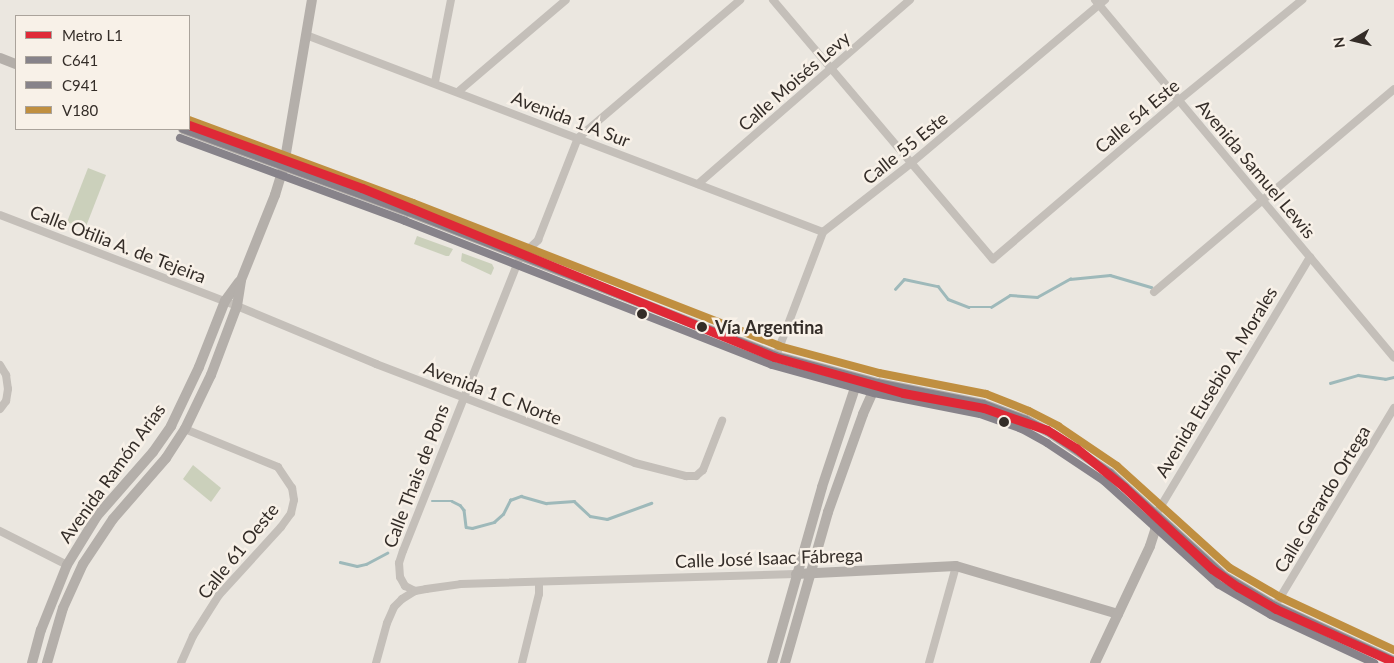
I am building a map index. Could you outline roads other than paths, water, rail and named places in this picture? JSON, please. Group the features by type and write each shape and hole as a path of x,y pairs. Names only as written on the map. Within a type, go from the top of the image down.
{"main road":[{"name":"Avenida Ramón Arias","path":"47,663 54,634 84,564 113,519 166,458 199,403 237,306 241,280 275,195 284,165 312,0"},
{"path":"0,58 15,64"},
{"path":"186,130 284,165 776,356 877,384 983,404 1026,420 1052,434 1110,473 1155,516 1224,576 1275,606 1394,661"},
{"name":"Avenida Ramón Arias","path":"32,663 41,630 67,565 97,516 153,452 171,426 191,385 225,301 241,280"},
{"path":"772,663 802,554 858,379"},
{"path":"784,663 813,556 863,414 877,384"},
{"path":"850,406 855,404 859,406 863,414"},
{"name":"Avenida Eusebio A. Morales","path":"1095,663 1150,546 1155,516"},
{"path":"802,554 804,560 808,561 813,556"},
{"path":"67,565 73,572 73,586"},
{"name":"Calle José Isaac Fábrega","path":"796,574 956,566 1118,614"},
{"path":"780,630 792,633"}],"street":[{"path":"435,82 451,0"},
{"path":"459,91 566,0"},
{"path":"520,256 538,240 578,138 740,0"},
{"path":"773,0 910,164"},
{"name":"Calle Moisés Levy","path":"698,184 910,0"},
{"name":"Calle 54 Este","path":"910,164 993,258 1179,100 1302,0"},
{"name":"Avenida Samuel Lewis","path":"1100,2 1261,200 1394,357"},
{"name":"Calle 55 Este","path":"823,232 910,164 1100,2"},
{"name":"Avenida 1 A Sur","path":"306,34 823,232"},
{"path":"1154,292 1394,89"},
{"name":"Calle Otilia A. de Tejeira","path":"0,215 225,301"},
{"path":"776,356 823,232"},
{"name":"Calle Thais de Pons","path":"415,591 405,586 400,577 400,563 462,397 520,256"},
{"name":"Avenida Eusebio A. Morales","path":"1155,516 1310,257"},
{"name":"Avenida 1 C Norte","path":"225,301 462,397 635,463 691,477 703,470 722,421"},
{"path":"0,365 6,375 8,389 6,401 0,409"},
{"name":"Calle Gerardo Ortega","path":"1275,606 1394,408"},
{"name":"Calle 61 Oeste","path":"181,663 193,636 219,595 281,527 291,513 294,500 292,488 278,467 185,429"},
{"path":"0,531 67,565"},
{"path":"929,663 956,566"},
{"name":"Calle José Isaac Fábrega","path":"415,591 453,585 796,574"},
{"path":"522,663 539,594 539,582"},
{"path":"376,663 392,612 402,599 415,591"}],"waterway":[{"path":"895,289 904,279 938,286 948,299 969,307 991,307 1010,295 1037,297 1070,279 1110,275 1151,287"},
{"path":"1330,383 1358,375 1385,379 1394,377"},
{"path":"432,501 452,501 460,505 464,510 466,527 472,528 494,522 503,514 510,500 521,496 546,503 574,501 590,516 607,519 651,503"},
{"path":"340,562 357,566 366,564 387,553"}],"metro line":[{"name":"L1","path":"190,125 362,188 774,357 903,393 984,408 1047,430 1076,448 1124,487 1212,569 1238,587 1276,609 1394,662"}],"place":[{"name":"Vía Argentina","path":"702,327"}]}
